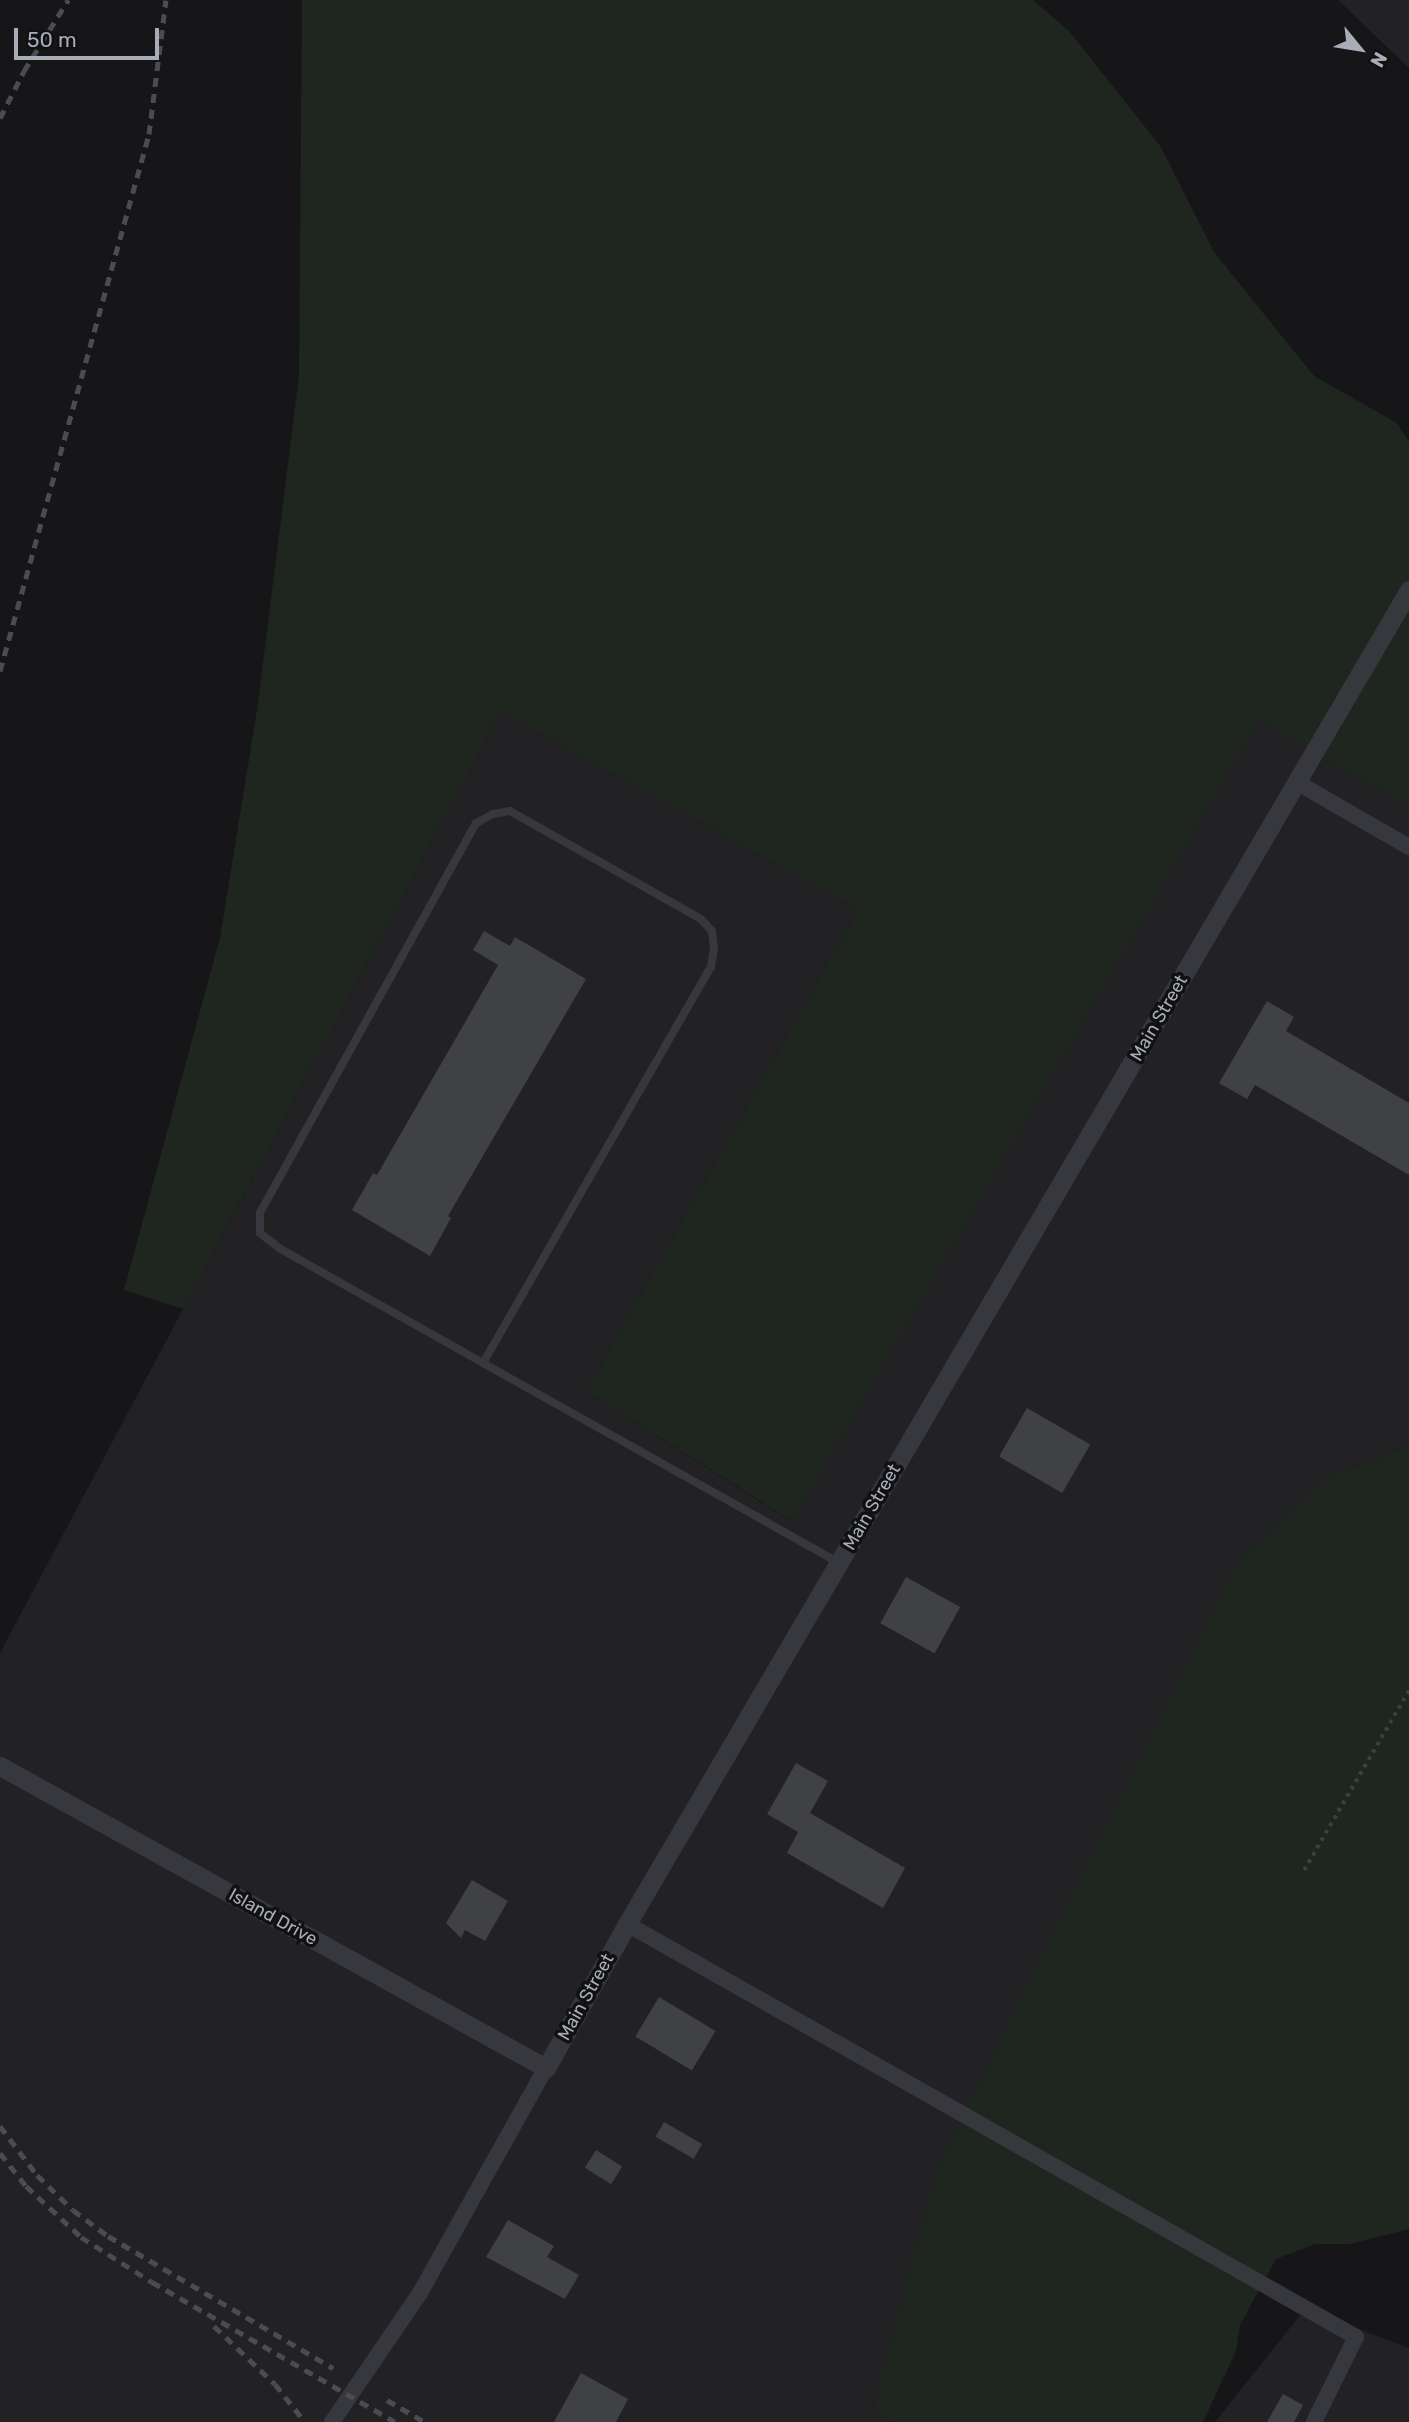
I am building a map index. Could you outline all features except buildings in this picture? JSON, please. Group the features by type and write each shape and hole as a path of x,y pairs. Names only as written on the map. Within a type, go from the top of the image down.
{"street":[{"name":"Main Street","path":"332,2422 420,2293 627,1924 1409,590"},
{"path":"1298,783 1409,846"},
{"name":"Island Drive","path":"0,1766 546,2068"},
{"path":"627,1924 1356,2337 1314,2422"}],"lane":[{"path":"483,1363 710,967 714,949 712,931 701,919 510,811 493,814 476,823 260,1213 260,1233 279,1248 483,1363 839,1563"}],"path":[{"path":"1304,1870 1409,1690"}],"shaded area":[{"path":"302,0 1033,0 1069,31 1161,147 1214,252 1314,376 1397,423 1409,442 1409,807 1259,720 792,1521 586,1391 858,910 501,712 183,1309 124,1290 220,938 257,710 299,376"},
{"path":"1338,0 1409,0 1409,68"},
{"path":"501,712 858,910 586,1391 791,1521 1259,719 1409,807 1409,1446 1330,1476 873,2407 895,2422 0,2422 0,1653"},
{"path":"1409,1446 1409,2229 1350,2244 1315,2244 1276,2259 1240,2325 1236,2351 1203,2422 895,2422 873,2408 936,2171 1235,1565 1330,1476"},
{"path":"1305,2309 1409,2348 1409,2422 1215,2422"}],"railway":[{"path":"0,118 24,71 68,0"},
{"path":"0,671 149,134 166,0"},
{"path":"0,2126 37,2175 73,2210 108,2236 333,2368"},
{"path":"0,2153 26,2186 81,2237 152,2282 395,2422"},
{"path":"214,2326 275,2384 305,2422"},
{"path":"387,2400 425,2422"}]}
